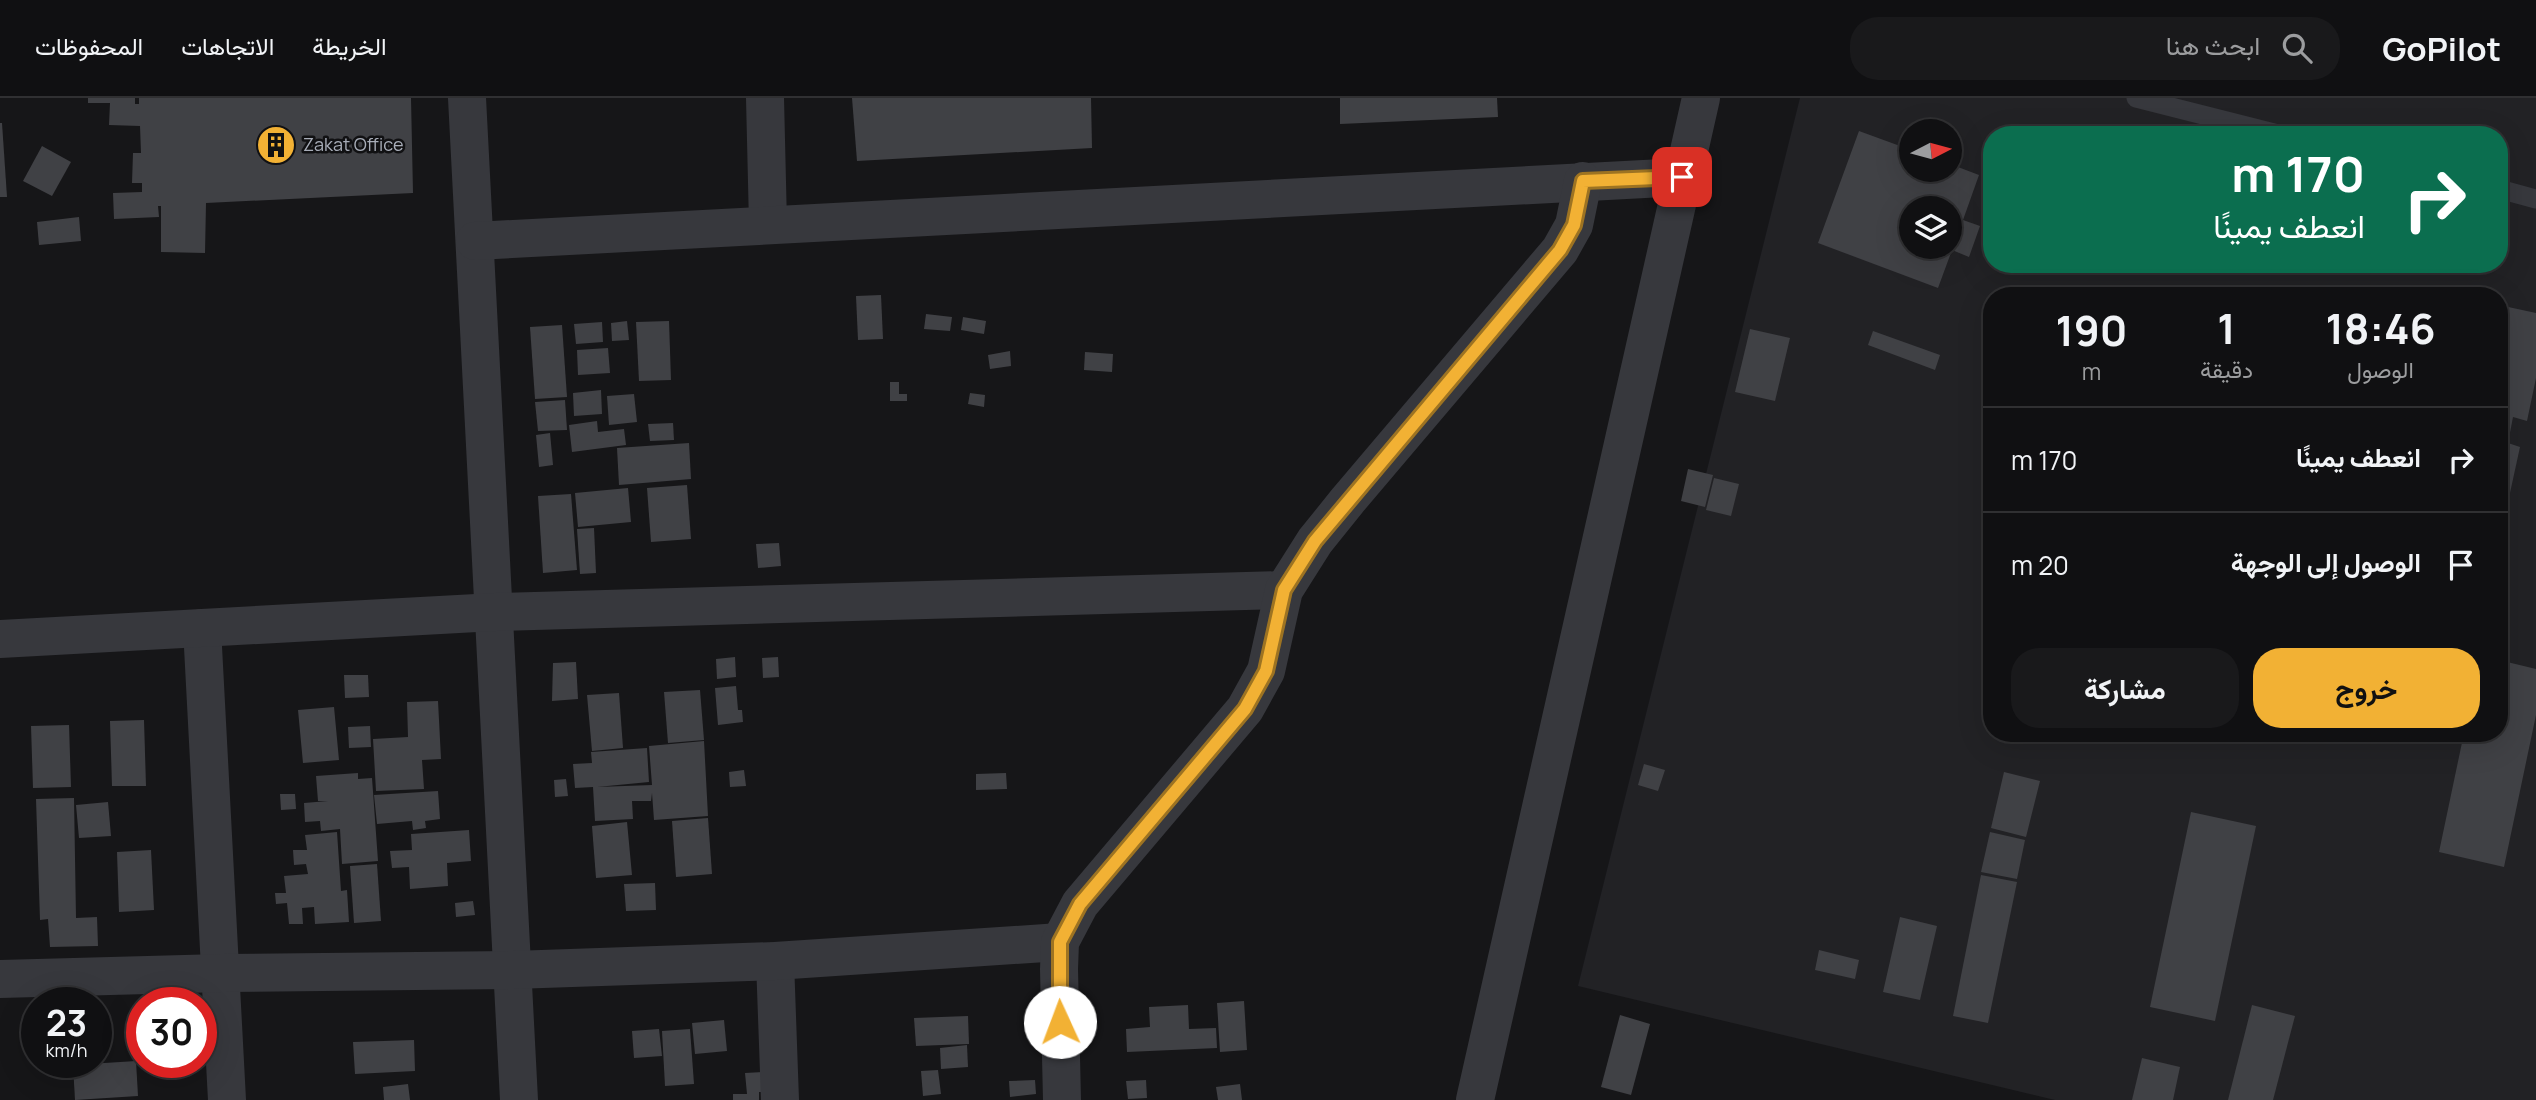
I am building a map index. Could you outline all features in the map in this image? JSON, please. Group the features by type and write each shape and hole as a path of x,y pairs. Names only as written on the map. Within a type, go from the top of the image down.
{"street":[{"path":"467,98 519,1100"},
{"path":"765,98 768,224"},
{"path":"1475,1100 1701,98"},
{"path":"475,241 1682,177"},
{"path":"1062,1100 1060,942 1080,904 1245,709 1266,671 1284,590 1315,541 1560,250 1574,225 1583,181"},
{"path":"0,639 495,612 1284,590"},
{"path":"202,628 227,1100"},
{"path":"0,979 221,973 513,970 775,961 1060,942"},
{"path":"775,961 780,1100"}],"lane":[{"path":"2136,98 2246,126"},
{"path":"2508,192 2536,199"}],"shaded area":[{"path":"1800,98 2536,98 2536,1100 2055,1100 1578,986"}],"building":[{"name":"Zakat Office","path":"88,98 135,98 135,104 139,104 139,98 411,98 413,193 206,203 205,253 161,252 161,206 158,206 159,217 114,219 113,193 142,192 142,183 132,183 133,153 141,153 140,126 109,125 110,103 88,103"},
{"path":"852,98 1091,98 1092,148 857,161"},
{"path":"1340,98 1497,98 1498,117 1340,124"},
{"path":"2,123 7,197 0,197"},
{"path":"1859,131 1899,146 1899,182 1962,182 1962,169 1979,175 1963,220 1980,226 1969,257 1962,254 1962,196 1899,196 1899,259 1949,259 1938,288 1818,243"},
{"path":"42,146 71,162 52,196 23,181"},
{"path":"79,217 81,241 39,245 37,222"},
{"path":"881,295 883,339 858,340 856,296"},
{"path":"2508,307 2536,313 2536,378 2527,421 2513,417 2508,443"},
{"path":"926,314 952,317 950,331 924,329"},
{"path":"963,317 986,321 984,334 961,330"},
{"path":"627,321 629,340 612,341 611,323"},
{"path":"669,321 671,380 639,381 636,322"},
{"path":"602,322 603,342 576,344 574,324"},
{"path":"562,325 567,397 535,399 530,327"},
{"path":"1750,329 1790,338 1775,401 1735,392"},
{"path":"1873,331 1940,355 1935,370 1868,345"},
{"path":"608,348 610,373 578,375 577,350"},
{"path":"1010,351 1011,366 990,369 988,355"},
{"path":"1085,352 1113,354 1112,372 1084,370"},
{"path":"890,382 899,382 899,394 907,394 907,401 890,401"},
{"path":"601,390 602,414 574,416 573,393"},
{"path":"970,393 985,395 984,407 968,404"},
{"path":"634,394 637,422 609,425 607,396"},
{"path":"565,400 567,430 538,431 535,402"},
{"path":"597,421 598,432 624,429 626,445 572,452 569,425"},
{"path":"673,423 674,440 650,441 648,424"},
{"path":"550,433 553,465 539,467 536,435"},
{"path":"689,443 691,479 619,485 617,448"},
{"path":"2508,443 2520,447 2508,502"},
{"path":"1688,469 1713,475 1705,507 1681,501"},
{"path":"1714,478 1739,484 1731,516 1706,510"},
{"path":"687,485 691,539 651,542 647,488"},
{"path":"628,488 631,522 578,527 575,493"},
{"path":"571,494 577,570 543,573 538,496"},
{"path":"594,528 596,573 580,574 577,529"},
{"path":"779,543 781,566 758,568 756,544"},
{"path":"735,657 736,677 717,679 716,659"},
{"path":"778,657 779,677 763,678 762,658"},
{"path":"576,662 578,699 552,701 553,663"},
{"path":"2508,662 2536,669 2536,715 2504,867 2439,852 2462,742 2508,742"},
{"path":"344,675 368,675 369,697 345,698"},
{"path":"736,686 738,710 742,710 743,722 718,725 715,688"},
{"path":"700,690 704,740 668,743 664,692"},
{"path":"619,693 623,748 592,751 587,695"},
{"path":"438,701 441,759 422,760 424,789 376,791 373,739 408,737 407,702"},
{"path":"334,707 339,760 303,763 298,710"},
{"path":"144,720 146,786 112,786 110,721"},
{"path":"69,725 71,787 33,788 31,726"},
{"path":"370,726 371,747 349,748 348,727"},
{"path":"704,741 708,816 654,820 652,793 651,801 632,801 633,819 595,821 593,787 575,788 573,764 592,763 591,752 647,748 649,782 597,787 652,785 649,746"},
{"path":"1644,764 1665,770 1658,791 1638,785"},
{"path":"744,770 746,786 730,787 729,772"},
{"path":"2004,772 2040,781 2026,837 1991,828"},
{"path":"358,773 358,779 372,778 378,861 342,864 340,829 321,831 320,821 305,822 304,803 328,801 318,801 316,776"},
{"path":"1006,773 1007,789 976,790 976,774"},
{"path":"566,779 568,796 555,797 554,780"},
{"path":"438,791 440,819 425,821 426,828 413,830 412,821 377,824 374,795"},
{"path":"280,794 295,794 296,809 281,810"},
{"path":"74,798 76,918 97,917 98,946 50,947 48,919 40,920 36,799"},
{"path":"108,802 111,836 79,838 76,805"},
{"path":"2191,812 2256,826 2215,1021 2150,1007"},
{"path":"708,818 712,874 676,877 672,821"},
{"path":"627,822 632,875 596,878 592,826"},
{"path":"469,830 471,861 447,863 448,886 410,889 409,867 392,868 390,851 412,850 411,834"},
{"path":"337,832 341,891 347,890 349,922 315,924 314,907 302,908 303,924 289,924 287,903 276,904 275,893 286,893 284,876 308,874 306,864 294,865 293,850 307,850 305,835"},
{"path":"1990,832 2025,840 2017,879 1981,872"},
{"path":"151,850 154,910 119,912 117,852"},
{"path":"377,864 381,921 354,923 350,866"},
{"path":"1981,875 2017,882 1988,1023 1953,1016"},
{"path":"655,883 656,910 626,911 624,884"},
{"path":"473,901 475,915 456,917 455,903"},
{"path":"1900,917 1937,926 1920,1000 1883,992"},
{"path":"1819,950 1859,960 1855,979 1815,970"},
{"path":"1244,1001 1247,1050 1220,1052 1217,1003"},
{"path":"1188,1005 1189,1029 1216,1028 1217,1048 1127,1052 1126,1029 1150,1027 1149,1007"},
{"path":"2252,1005 2295,1016 2273,1100 2228,1100"},
{"path":"1620,1015 1650,1024 1631,1095 1601,1087"},
{"path":"968,1016 969,1044 916,1046 914,1018"},
{"path":"724,1020 727,1051 695,1054 692,1023"},
{"path":"659,1029 662,1056 634,1058 632,1031"},
{"path":"690,1029 694,1084 665,1086 662,1031"},
{"path":"414,1040 415,1071 355,1074 353,1042"},
{"path":"967,1045 968,1067 941,1069 940,1048"},
{"path":"2142,1058 2180,1067 2173,1100 2132,1100"},
{"path":"126,1062 126,1078 137,1078 138,1096 75,1100 74,1078 112,1078 112,1063"},
{"path":"938,1070 941,1094 923,1096 921,1071"},
{"path":"763,1072 764,1092 759,1092 759,1100 733,1100 733,1094 747,1094 745,1073"},
{"path":"1035,1080 1036,1094 1010,1097 1009,1081"},
{"path":"1146,1080 1147,1098 1128,1099 1126,1081"},
{"path":"408,1084 410,1100 384,1100 383,1087"},
{"path":"1240,1084 1242,1100 1218,1100 1216,1087"}],"place":[{"name":"Zakat Office","path":"276,145"}],"route":[{"path":"1060,1022 1060,942 1069,921 1080,904 1245,709 1266,671 1284,590 1315,541 1560,250 1574,225 1583,181 1682,177"}]}
